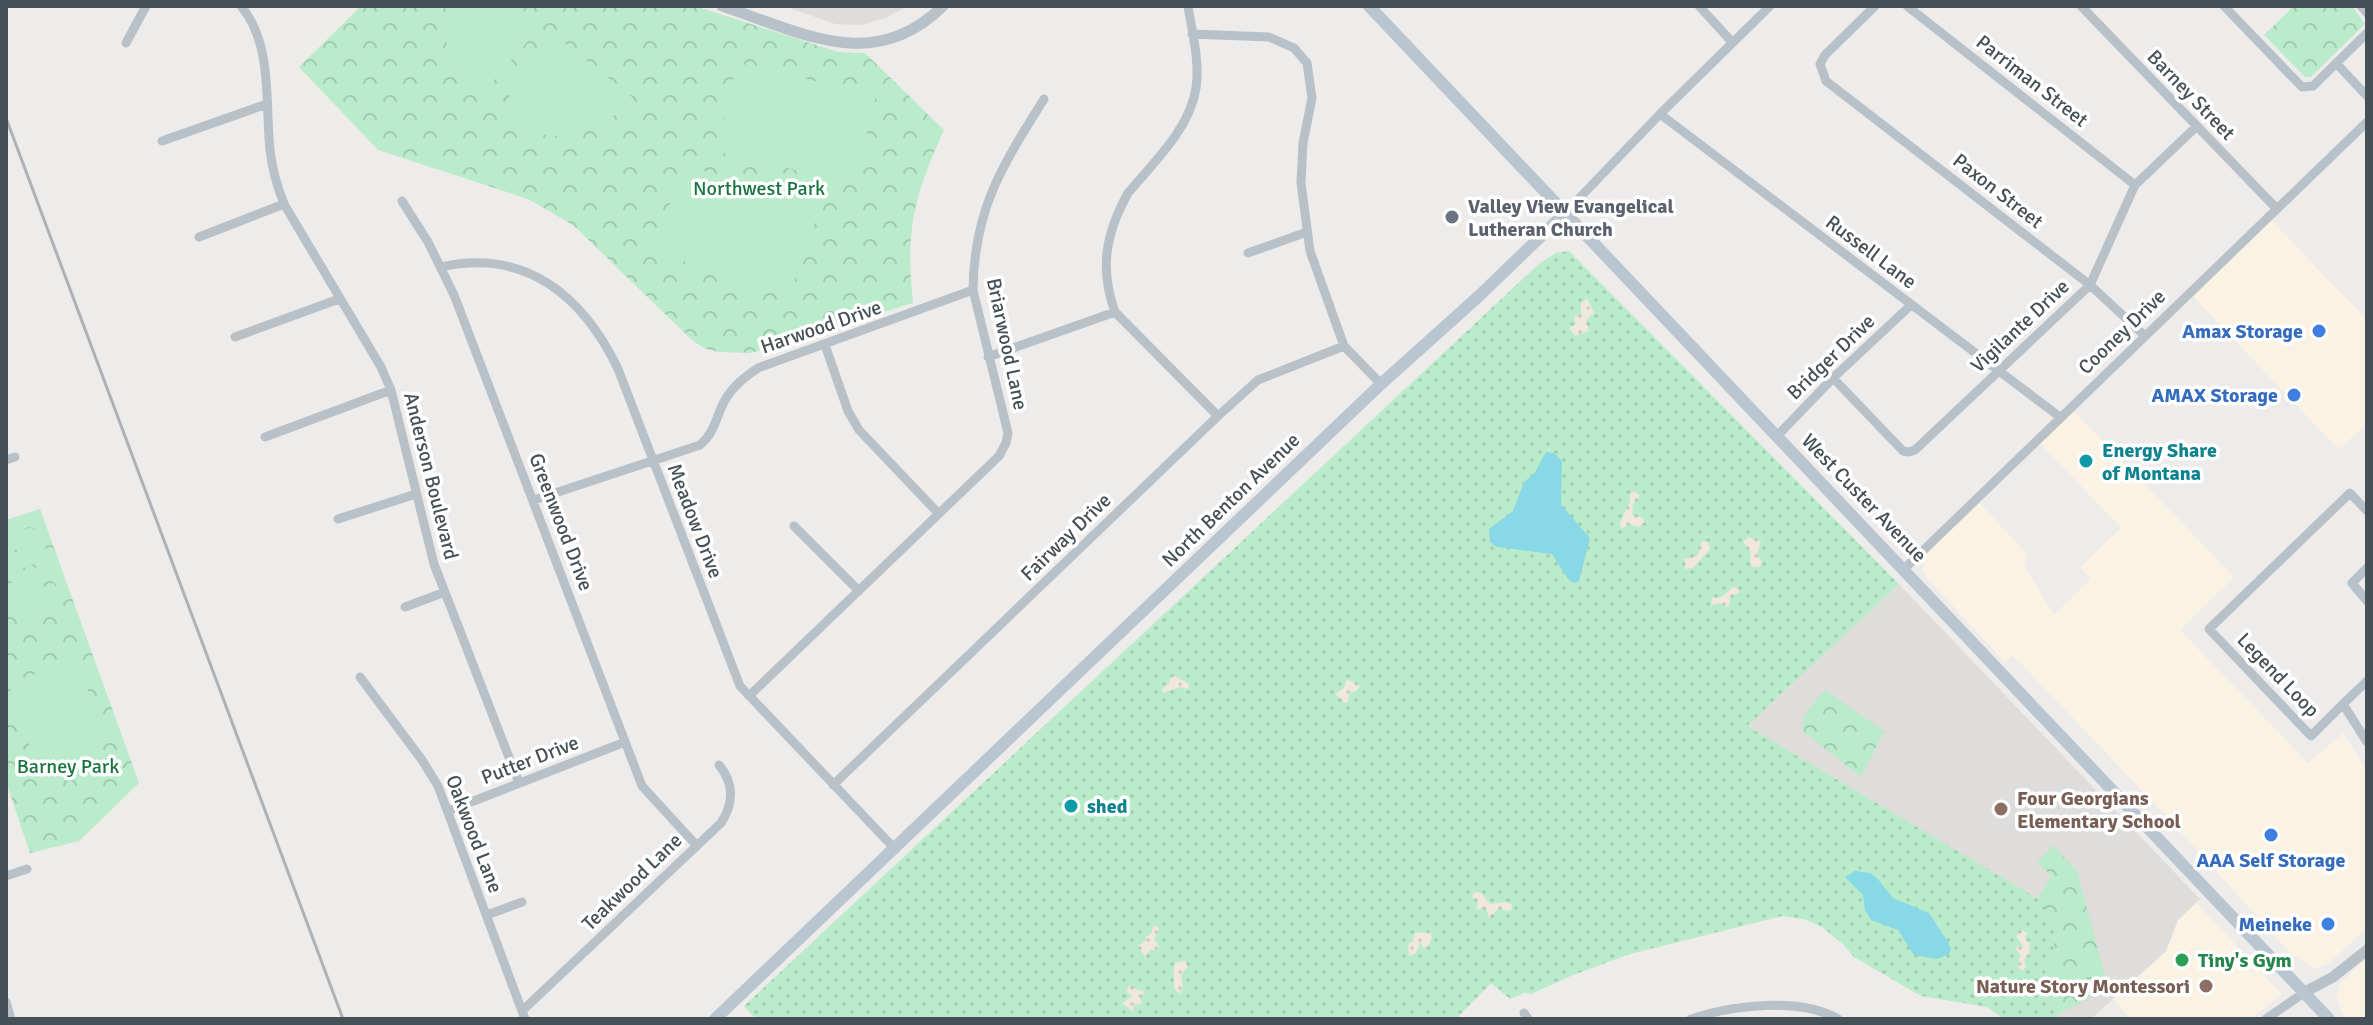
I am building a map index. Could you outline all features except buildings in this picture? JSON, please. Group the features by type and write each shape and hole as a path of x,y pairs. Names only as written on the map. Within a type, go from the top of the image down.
{"main road":[{"name":"West Custer Avenue","path":"1369,6 2329,1019"},
{"name":"North Benton Avenue","path":"715,1019 1381,384 1566,212"}],"street":[{"path":"126,43 146,6"},
{"name":"Anderson Boulevard","path":"241,6 259,38 273,168 284,204 391,390 431,554 519,783"},
{"path":"722,6 825,41 858,45 900,37 943,6"},
{"path":"1188,6 1196,89 1186,118 1169,144 1128,193 1113,224 1106,244 1107,290 1115,312 1218,416"},
{"path":"1699,6 1732,42"},
{"name":"North Benton Avenue","path":"1566,212 1770,6"},
{"name":"Paxon Street","path":"1875,6 1825,55 1820,64 1826,81 2090,285 2144,335"},
{"name":"Parriman Street","path":"1907,6 2135,185"},
{"name":"Barney Street","path":"2081,6 2276,208"},
{"path":"2224,6 2302,87 2313,86 2367,33"},
{"path":"2361,6 2367,13"},
{"path":"1192,34 1269,37 1294,48 1307,63 1312,98 1303,143 1301,183 1310,251 1344,346 1381,384"},
{"path":"2336,63 2367,96"},
{"name":"Briarwood Lane","path":"749,696 999,456 1006,443 1008,433 973,290 976,243 989,196 1007,157 1044,99"},
{"path":"162,141 267,104"},
{"name":"Russell Lane","path":"1660,114 2060,417"},
{"name":"Cooney Drive","path":"1904,569 2367,122"},
{"name":"Vigilante Drive","path":"1833,378 1903,451 1915,450 2090,285 2135,185 2197,126"},
{"name":"Greenwood Drive","path":"402,201 441,267 647,793 697,846"},
{"path":"199,237 284,204"},
{"path":"1248,253 1307,232"},
{"name":"Meadow Drive","path":"441,267 472,262 509,266 538,276 573,302 598,332 609,350 740,686 895,849"},
{"name":"Harwood Drive","path":"534,500 692,449 705,441 715,426 726,398 747,376 769,363 973,290"},
{"path":"235,337 339,299"},
{"name":"Bridger Drive","path":"1777,436 1911,305"},
{"path":"988,357 1115,312"},
{"path":"825,345 848,411 859,430 939,514"},
{"name":"Fairway Drive","path":"833,785 1258,380 1344,346"},
{"path":"265,437 391,390"},
{"name":"Legend Loop","path":"2367,511 2350,493 2209,629 2311,736 2343,704 2367,742"},
{"path":"338,519 416,494"},
{"path":"794,526 859,591"},
{"path":"2367,568 2352,583 2367,601"},
{"path":"405,607 445,592"},
{"name":"Oakwood Lane","path":"360,677 431,772 524,1015"},
{"path":"2343,704 2367,681"},
{"name":"Putter Drive","path":"448,811 625,742"},
{"name":"Teakwood Lane","path":"524,1015 721,823 730,804 730,783 719,765"},
{"path":"6,876 27,869"},
{"path":"487,915 522,902"},
{"path":"2266,1019 2333,977 2367,950"},
{"path":"6,1002 11,1019"},
{"path":"1691,1019 1705,1014 1785,1005 1823,1010 1838,1019"}],"shaded area":[{"path":"784,6 908,6 885,18 861,25 835,24"},
{"path":"2267,216 2367,320 2367,423 2339,450 2189,292"},
{"path":"2072,409 2234,577 2180,630 2308,763 2343,733 2367,771 2367,928 2329,963 2316,969 2291,954 2167,817 2013,655 2005,662 1927,578 1923,568 1929,548 1978,502 2027,554 2024,566 2054,615 2091,579 2080,567 2121,528 2039,442"},
{"name":"Four Georgians Elementary School","path":"1899,584 2200,899 2178,920 2166,951 2091,1019 2061,1019 2039,985 2038,899 1746,726"},
{"path":"2195,902 2282,994 2251,1019 2131,1019 2113,999 2166,951 2178,920"},
{"path":"2367,958 2367,1019 2345,1019 2336,998 2340,983"}],"green space":[{"name":"Northwest Park","path":"361,6 695,6 838,52 865,53 944,130 925,174 914,214 910,254 913,303 751,353 706,349 693,341 573,225 528,199 378,150 299,67"},
{"path":"446,6 517,6 537,22 537,31 480,96 462,76 451,56 445,34"},
{"path":"2294,6 2352,6 2365,24 2311,77 2305,77 2264,35"},
{"path":"555,42 563,42 632,97 602,124 568,135 532,131 515,123 498,110"},
{"path":"737,63 876,95 855,184 716,151"},
{"path":"684,164 819,211 788,298 654,250"},
{"path":"1569,251 1899,584 1747,726 2038,899 2052,920 2055,941 2039,985 2061,1019 2004,1019 1987,1007 1921,996 1854,957 1822,927 1804,919 1782,916 1630,954 1531,994 1524,993 1510,999 1491,983 1456,1019 756,1019 744,1006 1540,263 1556,253"},
{"name":"Barney Park","path":"40,509 139,783 79,841 30,853 6,782 6,520"},
{"path":"32,527 34,530 38,528 41,536 37,538 38,541 6,553 6,536"},
{"path":"39,546 41,549 45,547 48,555 44,557 45,560 13,572 12,569 7,570 8,557"},
{"path":"46,564 52,566 55,574 51,576 52,579 20,591 19,588 14,589 11,581 16,579 15,576"},
{"path":"54,583 55,586 60,585 62,593 58,595 59,598 27,610 26,607 21,608 18,600 23,598 22,595"},
{"path":"69,662 81,668 105,744 50,761 31,746 20,728 9,683"},
{"path":"1825,690 1884,731 1861,777 1804,732 1805,715"},
{"path":"2053,845 2077,871 2108,988 2058,1014 2039,985 2055,941 2052,920 2038,899 2051,875 2037,862"}],"sand":[{"path":"1587,299 1594,312 1586,321 1589,331 1575,336 1569,328 1576,324 1574,317 1581,314 1581,303"},
{"path":"1635,491 1640,496 1633,504 1632,515 1643,518 1645,523 1638,527 1629,524 1621,529 1620,523 1630,502 1630,494"},
{"path":"1748,537 1761,541 1757,554 1762,563 1759,567 1753,567 1750,562 1751,552 1743,542"},
{"path":"1702,541 1708,542 1710,549 1693,568 1685,569 1684,559 1697,556"},
{"path":"1733,587 1740,592 1730,597 1729,607 1720,603 1711,605 1712,598 1722,597"},
{"path":"1175,676 1189,684 1188,689 1180,687 1163,693 1162,689"},
{"path":"1347,679 1360,686 1349,693 1348,702 1345,703 1335,694 1344,688"},
{"path":"1475,892 1481,893 1490,904 1507,902 1512,909 1499,908 1489,918 1486,908 1476,909 1478,902 1472,896"},
{"path":"1153,927 1159,929 1154,939 1159,947 1150,950 1145,957 1138,946 1146,941"},
{"path":"2022,930 2028,933 2025,938 2030,943 2023,971 2018,968 2020,955 2016,949 2018,946 2024,947 2016,936"},
{"path":"1430,932 1432,937 1428,947 1424,948 1420,942 1416,953 1409,956 1408,944 1413,941 1415,933"},
{"path":"1185,961 1188,966 1181,975 1183,989 1179,994 1174,988 1174,966"},
{"path":"1128,986 1145,992 1140,997 1141,1004 1134,1005 1133,1012 1122,1003 1132,996 1127,992"}],"water":[{"path":"1546,452 1554,453 1562,461 1561,505 1590,538 1579,581 1575,583 1568,579 1552,554 1497,547 1490,542 1489,529 1513,511 1524,482 1534,474"},
{"path":"1855,871 1870,873 1893,898 1929,913 1948,942 1951,949 1949,954 1937,959 1914,955 1898,930 1871,920 1865,910 1863,895 1845,877"}],"railway":[{"path":"6,118 343,1019"}],"place":[{"name":"Valley View Evangelical Lutheran Church","path":"1452,217"},
{"name":"Amax Storage","path":"2319,331"},
{"name":"AMAX Storage","path":"2294,395"},
{"name":"Energy Share of Montana","path":"2086,461"},
{"name":"shed","path":"1071,806"},
{"name":"Four Georgians Elementary School","path":"2001,809"},
{"name":"AAA Self Storage","path":"2271,835"},
{"name":"Meineke","path":"2328,924"},
{"name":"Tiny's Gym","path":"2182,960"},
{"name":"Nature Story Montessori","path":"2206,986"}]}
